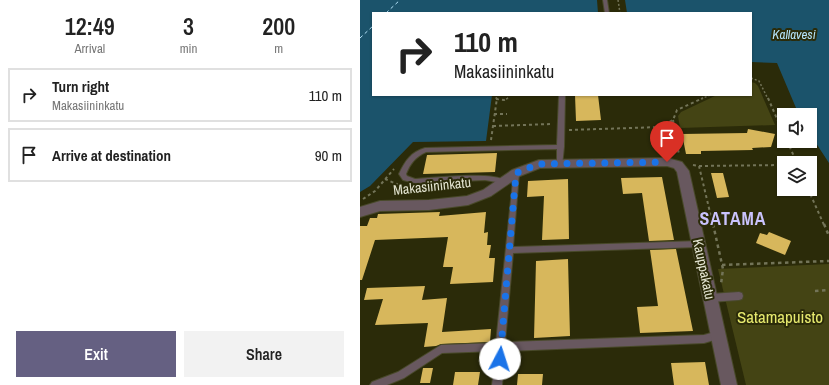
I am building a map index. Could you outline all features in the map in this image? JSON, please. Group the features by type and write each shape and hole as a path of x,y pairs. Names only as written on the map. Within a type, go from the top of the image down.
{"street":[{"name":"Makasiininkatu","path":"360,212 380,206 429,205 468,200 487,193 502,181 516,173 539,164 667,162"},
{"name":"Kauppakatu","path":"667,162 678,165 683,171 729,385"}],"lane":[{"path":"605,0 607,12"},
{"path":"560,164 562,96"},
{"path":"502,181 485,178 415,181 404,178 402,174 407,163 414,154 425,150 561,146"},
{"path":"497,385 516,173"},
{"path":"510,250 699,244"},
{"path":"710,298 739,296"},
{"path":"375,385 401,375 441,349 704,339 718,335"}],"path":[{"path":"618,0 620,12"},
{"path":"752,78 759,80 777,119"},
{"path":"491,143 497,96"},
{"path":"493,126 557,124 562,130 661,128 673,120 677,110 708,96"},
{"path":"496,100 509,98"},
{"path":"494,114 507,114"},
{"path":"661,128 667,162"},
{"path":"699,166 777,165"},
{"path":"385,179 399,185 392,206"},
{"path":"811,196 829,236"},
{"path":"722,265 829,261"},
{"path":"815,291 829,290"}],"green space":[{"path":"752,82 758,86 775,125 680,128 678,116 681,112 715,96 752,96"},
{"name":"Satamapuisto","path":"829,264 829,385 746,385 718,269"}],"water":[{"path":"360,0 597,0 598,12 372,12 372,96 492,96 486,141 413,142 370,186 360,192"},
{"name":"Kallavesi","path":"625,0 829,0 829,163 817,145 817,108 796,108 777,63 752,62 752,12 627,12"}],"building":[{"path":"575,96 598,96 601,120 576,121"},
{"path":"748,129 775,134 771,147 752,148 753,150 701,151 701,154 686,154 682,134 747,133"},
{"path":"497,153 495,172 423,174 427,155"},
{"path":"711,173 723,173 729,197 717,198"},
{"path":"662,177 674,240 649,241 642,193 623,194 621,178"},
{"path":"568,179 569,239 542,240 544,196 527,197 528,181"},
{"path":"440,212 439,216 486,212 484,233 488,232 487,245 491,245 489,258 495,258 493,282 450,284 453,267 443,267 448,237 375,240 362,280 360,280 360,226 367,226 370,218 377,218 378,214"},
{"path":"769,232 791,241 785,255 756,243 760,233 767,235"},
{"path":"676,249 693,331 640,333 637,307 658,306 650,250"},
{"path":"568,259 570,336 534,338 536,261"},
{"path":"425,286 422,300 447,298 442,332 491,329 490,342 441,344 424,347 428,323 375,325 383,299 364,300 367,288"},
{"path":"705,362 709,385 674,385 671,363"},
{"path":"423,368 433,368 430,383 420,383"},
{"path":"455,372 480,372 478,385 453,385"},
{"path":"518,374 543,374 542,385 517,385"}],"ferry route":[{"path":"387,12 400,0"},
{"path":"360,38 372,27"}],"district":[{"name":"SATAMA","path":"733,218"}],"route":[{"path":"500,359 516,173 539,164 667,162"}]}
